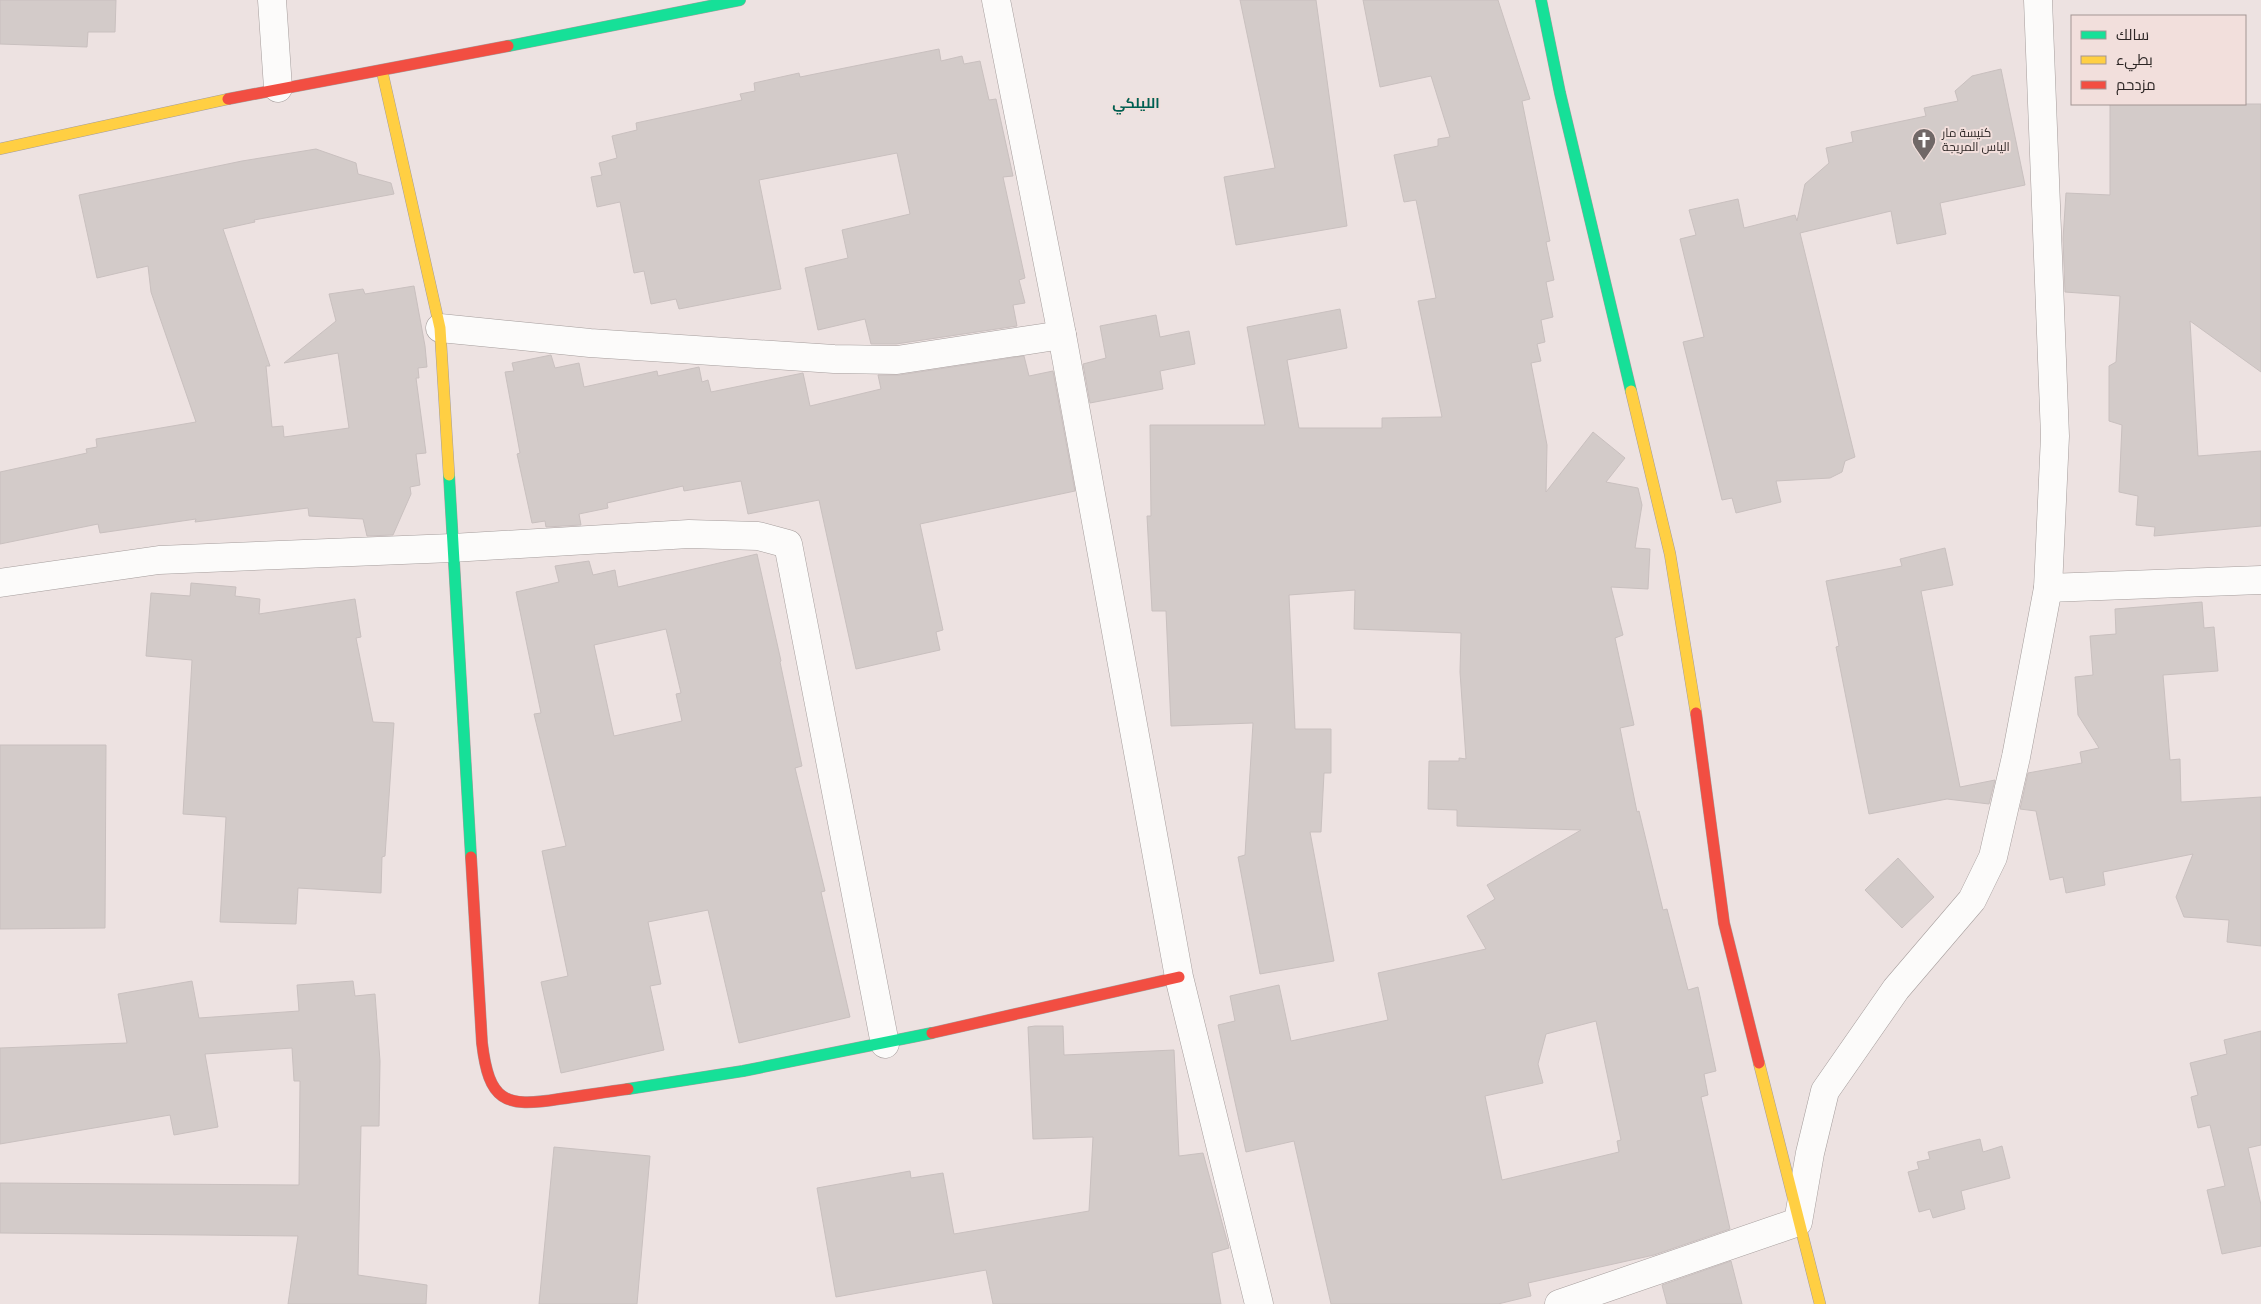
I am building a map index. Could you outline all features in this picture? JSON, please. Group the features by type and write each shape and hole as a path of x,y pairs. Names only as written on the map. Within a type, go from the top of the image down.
{"street":[{"path":"272,0 278,88"},
{"path":"0,149 278,88 382,71 712,3 740,0"},
{"path":"996,0 1062,335 1179,977 1259,1304"},
{"path":"1541,0 1560,93 1670,554 1695,702 1724,923 1820,1304"},
{"path":"1798,1222 1810,1153 1825,1090 1896,988 1972,900 1993,857 2016,757 2048,588 2055,436 2038,0"},
{"path":"382,71 440,328 481,1035 487,1068 498,1092 506,1099 529,1104 742,1071 885,1044 1179,977"},
{"path":"440,328 590,343 834,359 897,360 1062,335"},
{"path":"0,583 159,560 452,548 689,534 758,536 788,544 885,1044"},
{"path":"2048,588 2261,580"},
{"path":"1559,1304 1798,1222"}],"building":[{"path":"0,0 116,0 115,32 88,32 87,47 0,44"},
{"path":"1240,0 1316,0 1347,226 1236,245 1224,177 1275,168"},
{"path":"1363,0 1498,0 1530,99 1522,101 1550,241 1546,242 1554,280 1546,282 1553,317 1541,320 1545,342 1537,344 1541,361 1531,363 1547,445 1546,492 1593,432 1625,458 1606,482 1638,488 1642,505 1635,548 1650,549 1648,589 1611,587 1623,635 1615,638 1634,725 1620,728 1637,812 1639,811 1663,910 1667,909 1688,990 1698,987 1716,1071 1704,1074 1708,1095 1701,1097 1730,1229 1654,1255 1528,1283 1531,1296 1498,1304 1331,1304 1294,1141 1246,1152 1218,1025 1235,1021 1230,996 1279,985 1291,1041 1388,1020 1378,973 1486,949 1467,916 1495,899 1487,885 1581,830 1457,826 1457,810 1428,809 1429,761 1459,761 1459,758 1466,759 1460,672 1461,633 1354,629 1355,590 1289,595 1295,729 1331,729 1331,773 1324,773 1321,832 1310,832 1334,961 1260,974 1238,857 1245,855 1253,723 1171,726 1166,611 1152,611 1147,516 1151,516 1150,425 1265,425 1247,327 1340,309 1347,348 1287,360 1299,428 1382,428 1382,418 1442,417 1418,301 1436,298 1416,200 1404,202 1394,155 1438,146 1438,139 1450,137 1431,76 1380,87","holes":["1596,1021 1621,1140 1617,1141 1619,1152 1502,1180 1485,1096 1543,1083 1538,1064 1546,1034"]},
{"path":"939,49 941,61 962,56 964,64 980,61 989,100 996,99 1013,176 1003,177 1025,278 1019,280 1025,303 1013,305 1017,326 896,344 871,344 865,319 818,330 805,268 848,258 842,230 910,214 897,153 759,180 781,289 679,309 676,299 651,304 644,271 634,273 620,202 597,207 591,177 602,175 599,163 617,158 612,136 637,130 636,123 742,100 740,94 755,91 754,83 799,73 800,77"},
{"path":"2001,69 2025,185 1940,203 1946,234 1897,244 1891,211 1800,233 1855,457 1845,461 1842,472 1830,478 1776,481 1781,502 1736,513 1732,498 1722,500 1683,342 1704,337 1680,239 1696,235 1689,210 1738,199 1744,228 1795,215 1797,221 1805,184 1829,163 1826,148 1853,142 1851,132 1926,116 1924,108 1958,101 1955,91 1972,76"},
{"path":"2261,104 2261,372 2190,321 2198,456 2261,451 2261,526 2154,536 2155,527 2136,525 2138,496 2119,492 2122,425 2109,421 2109,366 2116,362 2120,296 2065,292 2063,239 2066,193 2110,195 2110,105"},
{"path":"316,149 356,163 358,174 391,183 394,194 254,220 255,222 223,229 270,366 266,366 272,427 283,426 284,437 349,428 338,353 284,363 336,321 329,294 363,289 365,294 414,286 427,367 418,368 419,378 416,378 426,453 416,454 420,485 410,487 411,494 393,535 367,536 363,519 309,516 308,508 195,522 196,519 100,533 98,524 0,544 0,472 87,453 86,449 97,447 96,439 196,422 151,292 148,266 97,278 79,195 242,161"},
{"path":"1156,315 1160,337 1189,331 1195,364 1160,371 1163,389 1090,403 1083,364 1106,358 1100,326"},
{"path":"551,355 555,368 579,363 584,387 657,371 658,376 699,367 702,382 708,380 711,392 803,373 810,406 881,389 878,375 899,375 1024,356 1029,376 1053,371 1075,491 920,524 943,630 936,632 940,650 856,669 819,500 748,514 741,481 684,491 683,486 607,503 608,508 579,514 581,525 546,527 545,521 532,523 517,454 520,453 505,372 514,371 512,363"},
{"path":"1945,548 1953,585 1921,591 1960,787 1995,780 1989,804 1947,799 1869,814 1836,647 1839,646 1826,581 1902,566 1900,559"},
{"path":"757,554 802,766 795,768 825,891 821,892 850,1017 739,1043 708,910 648,922 661,984 650,986 664,1050 561,1073 541,982 568,976 542,851 566,846 534,714 541,713 516,592 559,582 555,566 589,561 593,575 615,570 618,587","holes":["666,629 681,693 676,694 682,721 614,736 594,645"]},
{"path":"191,583 236,587 235,596 260,599 259,614 355,599 361,637 356,638 373,722 394,723 385,856 382,857 381,893 298,888 296,924 220,922 226,817 183,814 192,660 146,656 151,593 190,596"},
{"path":"2202,602 2204,628 2214,627 2218,671 2163,675 2170,760 2180,759 2181,802 2261,797 2261,946 2227,942 2229,920 2184,917 2176,897 2193,854 2103,872 2105,885 2066,893 2063,877 2050,880 2036,811 2020,809 2028,773 2082,763 2080,752 2099,748 2078,715 2075,677 2093,675 2090,636 2116,634 2115,609"},
{"path":"0,745 106,745 105,928 0,929"},
{"path":"1898,858 1934,897 1902,928 1865,890"},
{"path":"192,981 199,1018 299,1011 297,985 353,981 355,996 375,994 380,1061 379,1126 361,1126 358,1275 427,1285 426,1304 288,1304 298,1236 0,1233 0,1183 299,1185 300,1081 294,1081 292,1048 205,1054 218,1127 174,1135 170,1115 0,1144 0,1048 127,1043 118,994"},
{"path":"1063,1026 1064,1055 1174,1050 1179,1156 1203,1153 1229,1248 1212,1253 1221,1304 993,1304 986,1270 836,1297 817,1188 910,1171 911,1178 943,1173 954,1234 1089,1211 1093,1137 1033,1139 1028,1027"},
{"path":"2261,1031 2261,1145 2248,1148 2261,1205 2261,1246 2222,1254 2207,1190 2225,1186 2210,1125 2198,1128 2191,1097 2198,1095 2190,1063 2227,1054 2224,1040"},
{"path":"1980,1139 1983,1152 2002,1146 2010,1178 1961,1191 1965,1209 1933,1218 1930,1209 1919,1212 1908,1172 1919,1169 1917,1162 1930,1159 1928,1152"},
{"path":"554,1147 650,1156 637,1304 539,1304"},
{"path":"1731,1261 1742,1304 1667,1304 1662,1285"}],"traffic: fast":[{"path":"508,46 740,0"},
{"path":"1541,0 1560,93 1631,391"},
{"path":"449,475 471,857"},
{"path":"628,1089 743,1071 932,1033"}],"traffic: slow":[{"path":"382,71 440,328 449,475"},
{"path":"0,149 228,99"},
{"path":"1631,391 1670,554 1696,713"},
{"path":"1759,1063 1820,1304"}],"traffic: jam":[{"path":"228,99 508,46"},
{"path":"1696,713 1724,923 1759,1063"},
{"path":"471,857 482,1043 489,1077 495,1089 502,1096 512,1101 525,1102 540,1102 628,1089"},
{"path":"932,1033 1179,977"}],"place":[{"name":"كنيسة مار الياس المريجة","path":"1924,161"}],"district":[{"name":"الليلكي","path":"1136,103"}]}
